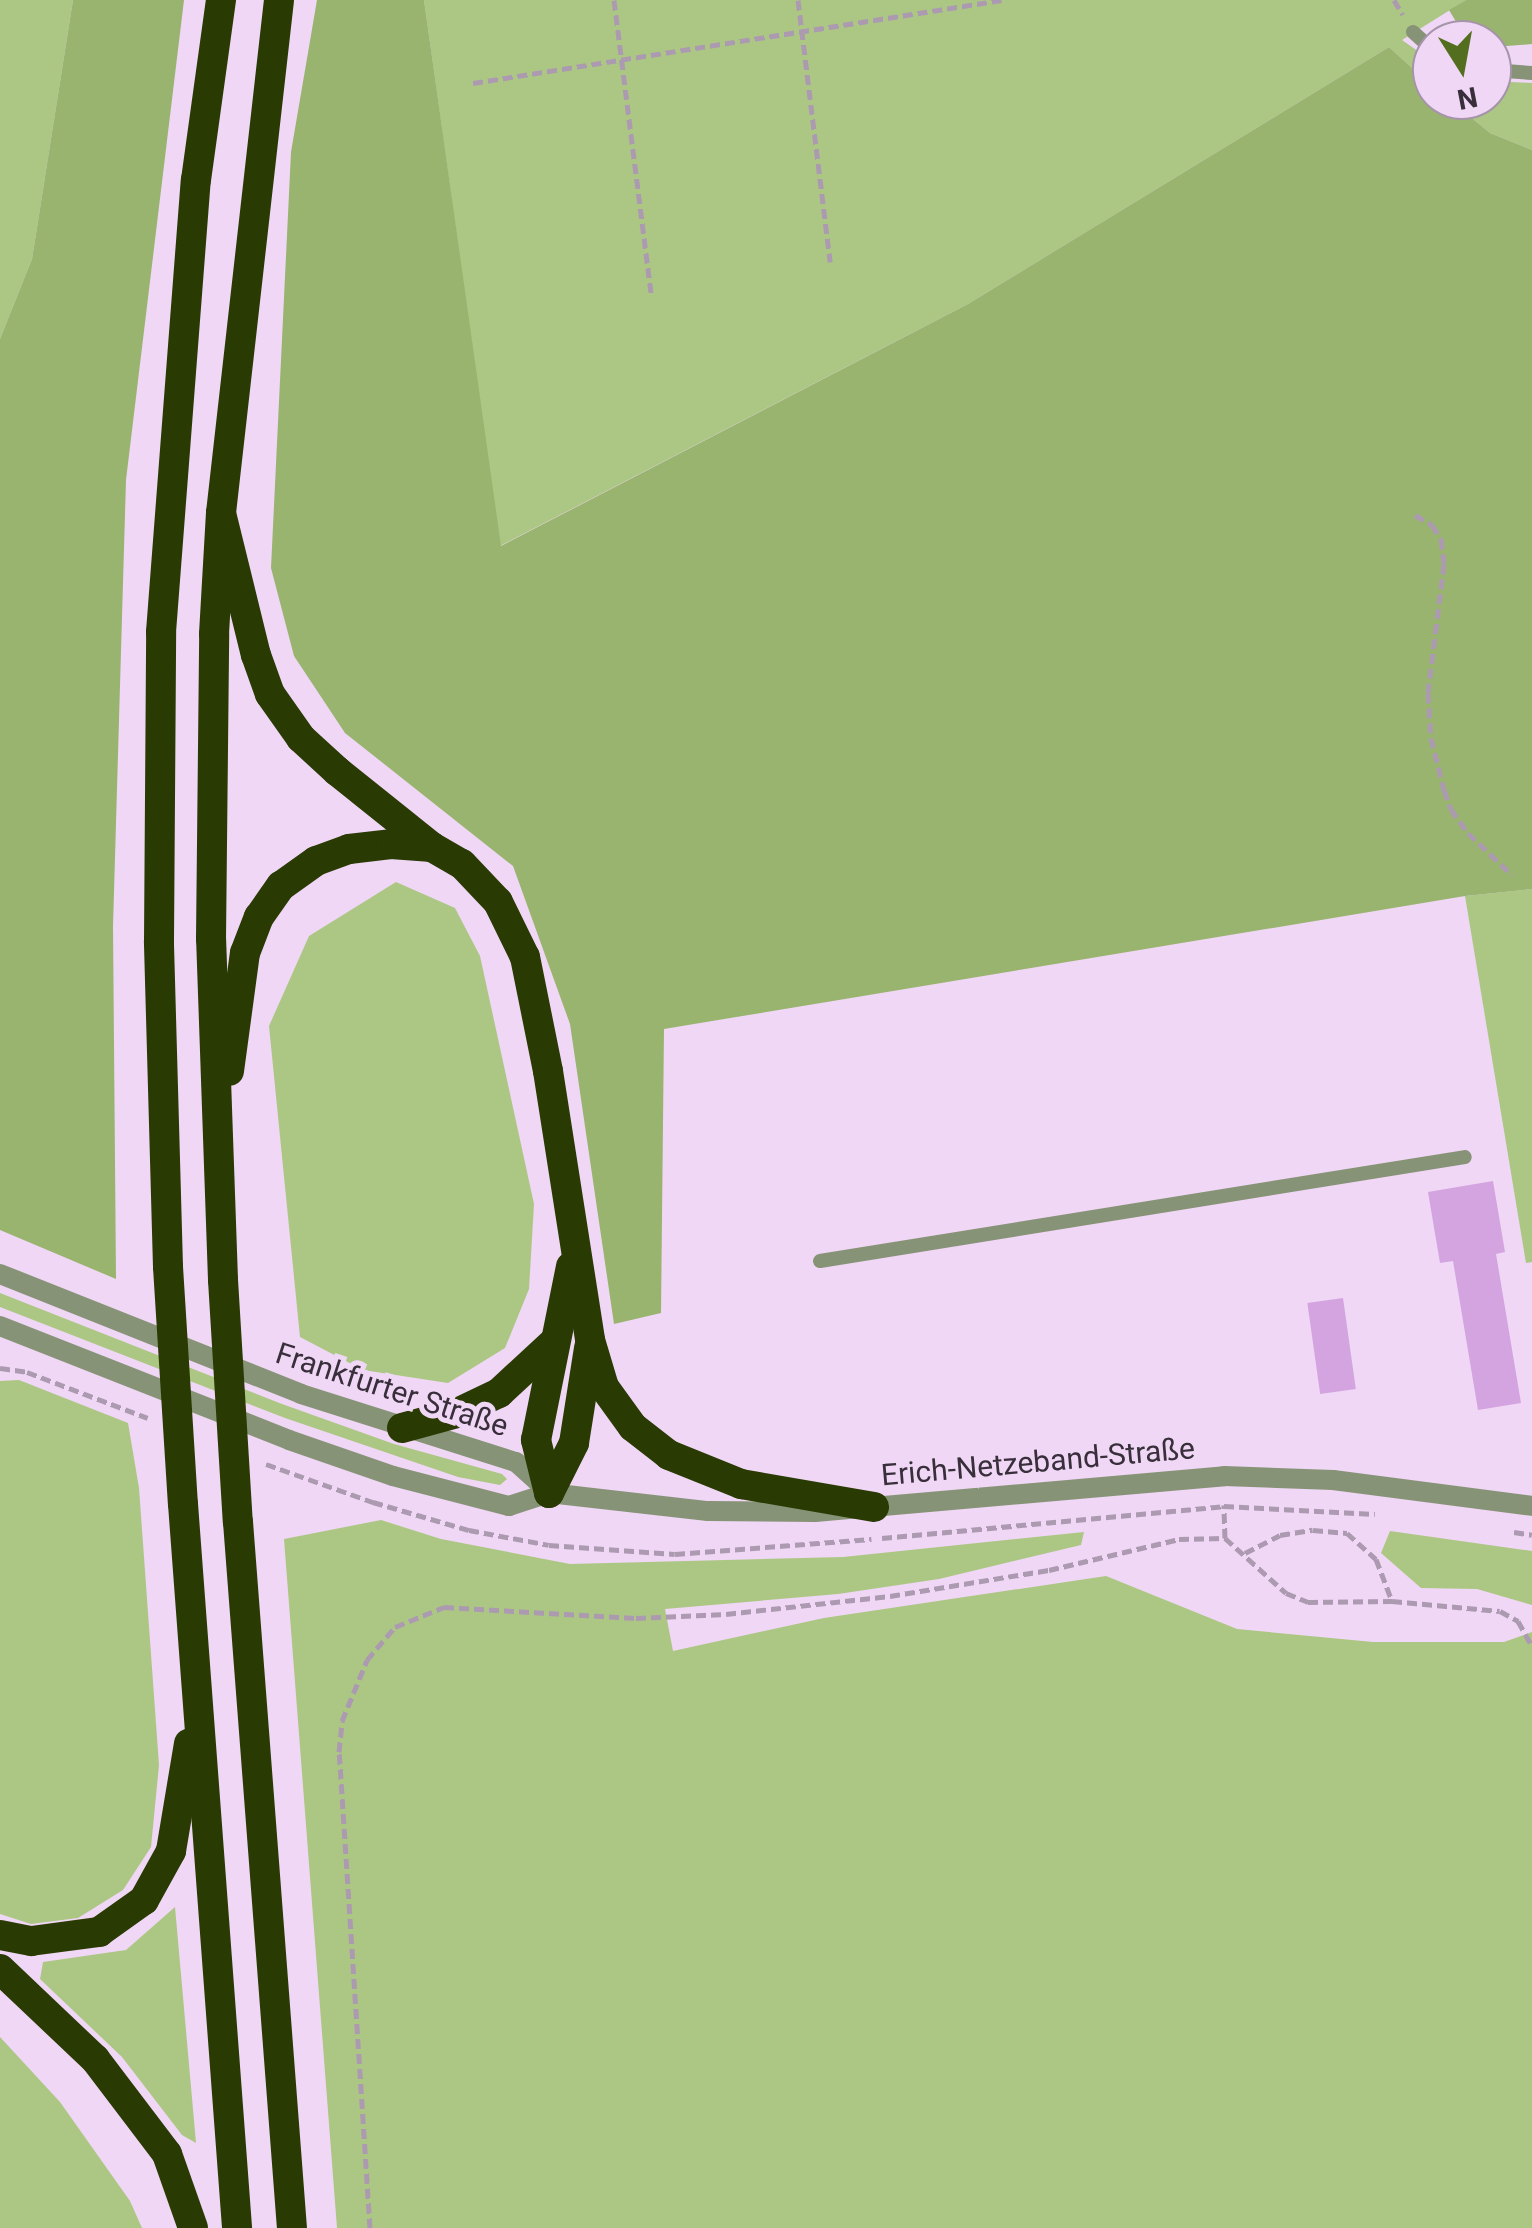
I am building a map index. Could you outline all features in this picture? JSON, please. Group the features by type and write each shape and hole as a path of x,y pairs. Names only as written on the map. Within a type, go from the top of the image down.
{"highway":[{"path":"221,0 196,180 161,632 159,941 168,1267 237,2228"},
{"path":"278,0 221,513 214,634 211,938 217,1162 238,1522 292,2228"},
{"path":"221,513 256,655 270,694 300,738 432,846 462,864 498,902 525,957 548,1071 590,1340 604,1386 633,1427 670,1454 742,1484 874,1507"},
{"path":"217,1162 245,953 270,902 281,886 316,861 349,849 391,844 432,846"},
{"path":"549,1492 536,1440 574,1249"},
{"path":"549,1492 574,1443 590,1340"},
{"path":"402,1428 457,1413 499,1394 553,1343"},
{"path":"0,1935 31,1940 99,1932 144,1900 171,1851 196,1695"},
{"path":"0,1969 95,2059 167,2154 194,2228"}],"street":[{"name":"Frankfurter Straße","path":"0,1274 284,1388 516,1462 549,1492"},
{"path":"0,1326 290,1440 393,1476 509,1506 549,1492"},
{"name":"Erich-Netzeband-Straße","path":"549,1492 708,1510 815,1512 1224,1476 1332,1480 1532,1506"}],"lane":[{"path":"820,1261 1464,1156"}],"path":[{"path":"614,0 651,293"},
{"path":"798,0 830,262"},
{"path":"473,83 1002,0"},
{"path":"1415,514 1432,525 1441,539 1444,564 1428,693 1430,738 1450,809 1468,833 1512,876"},
{"path":"1224,1476 1225,1538"},
{"path":"549,1545 609,1552 743,1552 1224,1506 1386,1515"},
{"path":"1495,1529 1532,1535"},
{"path":"1244,1554 1280,1536 1313,1530 1347,1533 1376,1559 1392,1601"},
{"path":"370,2228 339,1752 342,1722 360,1675 396,1627 444,1607 636,1618 726,1614 890,1596 1049,1570 1179,1539 1225,1538 1286,1594 1308,1602 1392,1601 1500,1610 1518,1621 1532,1646"}],"green space":[{"path":"0,0 73,0 32,259 0,339"},
{"path":"73,0 184,0 126,480 113,926 116,1279 0,1230 0,339 32,259"},
{"path":"317,0 424,0 501,546 968,304 1389,47 1412,68 1412,120 1474,120 1490,133 1532,150 1532,889 1465,896 664,1029 661,1313 614,1324 570,1024 513,866 345,733 294,656 271,568 291,152"},
{"path":"424,0 1466,0 1434,20 1412,20 1412,34 1402,40 1412,47 1412,68 1389,47 968,304 500,546"},
{"path":"1466,0 1532,0 1532,44 1512,46 1512,20 1455,20 1449,10"},
{"path":"1512,82 1532,83 1532,150 1490,133 1474,120 1512,120"},
{"path":"396,882 455,908 480,956 534,1204 529,1289 505,1348 448,1383 363,1370 300,1337 269,1026 309,936"},
{"path":"1532,889 1532,1262 1526,1263 1465,896"},
{"path":"0,1293 282,1404 394,1444 502,1474 507,1479 500,1485 458,1477 285,1418 0,1307"},
{"path":"19,1380 128,1423 139,1488 159,1765 151,1847 123,1890 78,1918 31,1924 0,1914 0,1381"},
{"path":"381,1520 441,1539 570,1564 843,1557 1084,1532 1081,1545 939,1579 838,1594 665,1609 673,1651 824,1618 1106,1576 1237,1629 1373,1642 1504,1642 1532,1632 1532,2228 337,2228 284,1539"},
{"path":"1390,1531 1532,1551 1532,1605 1477,1589 1421,1588 1381,1553"},
{"path":"175,1907 196,2143 182,2135 122,2057 40,1979 43,1962 126,1950"},
{"path":"0,2037 60,2102 130,2201 142,2228 0,2228"}],"building":[{"path":"1493,1181 1505,1252 1496,1254 1521,1403 1478,1410 1453,1261 1440,1263 1428,1192"},
{"path":"1343,1298 1356,1389 1320,1394 1307,1303"}]}
